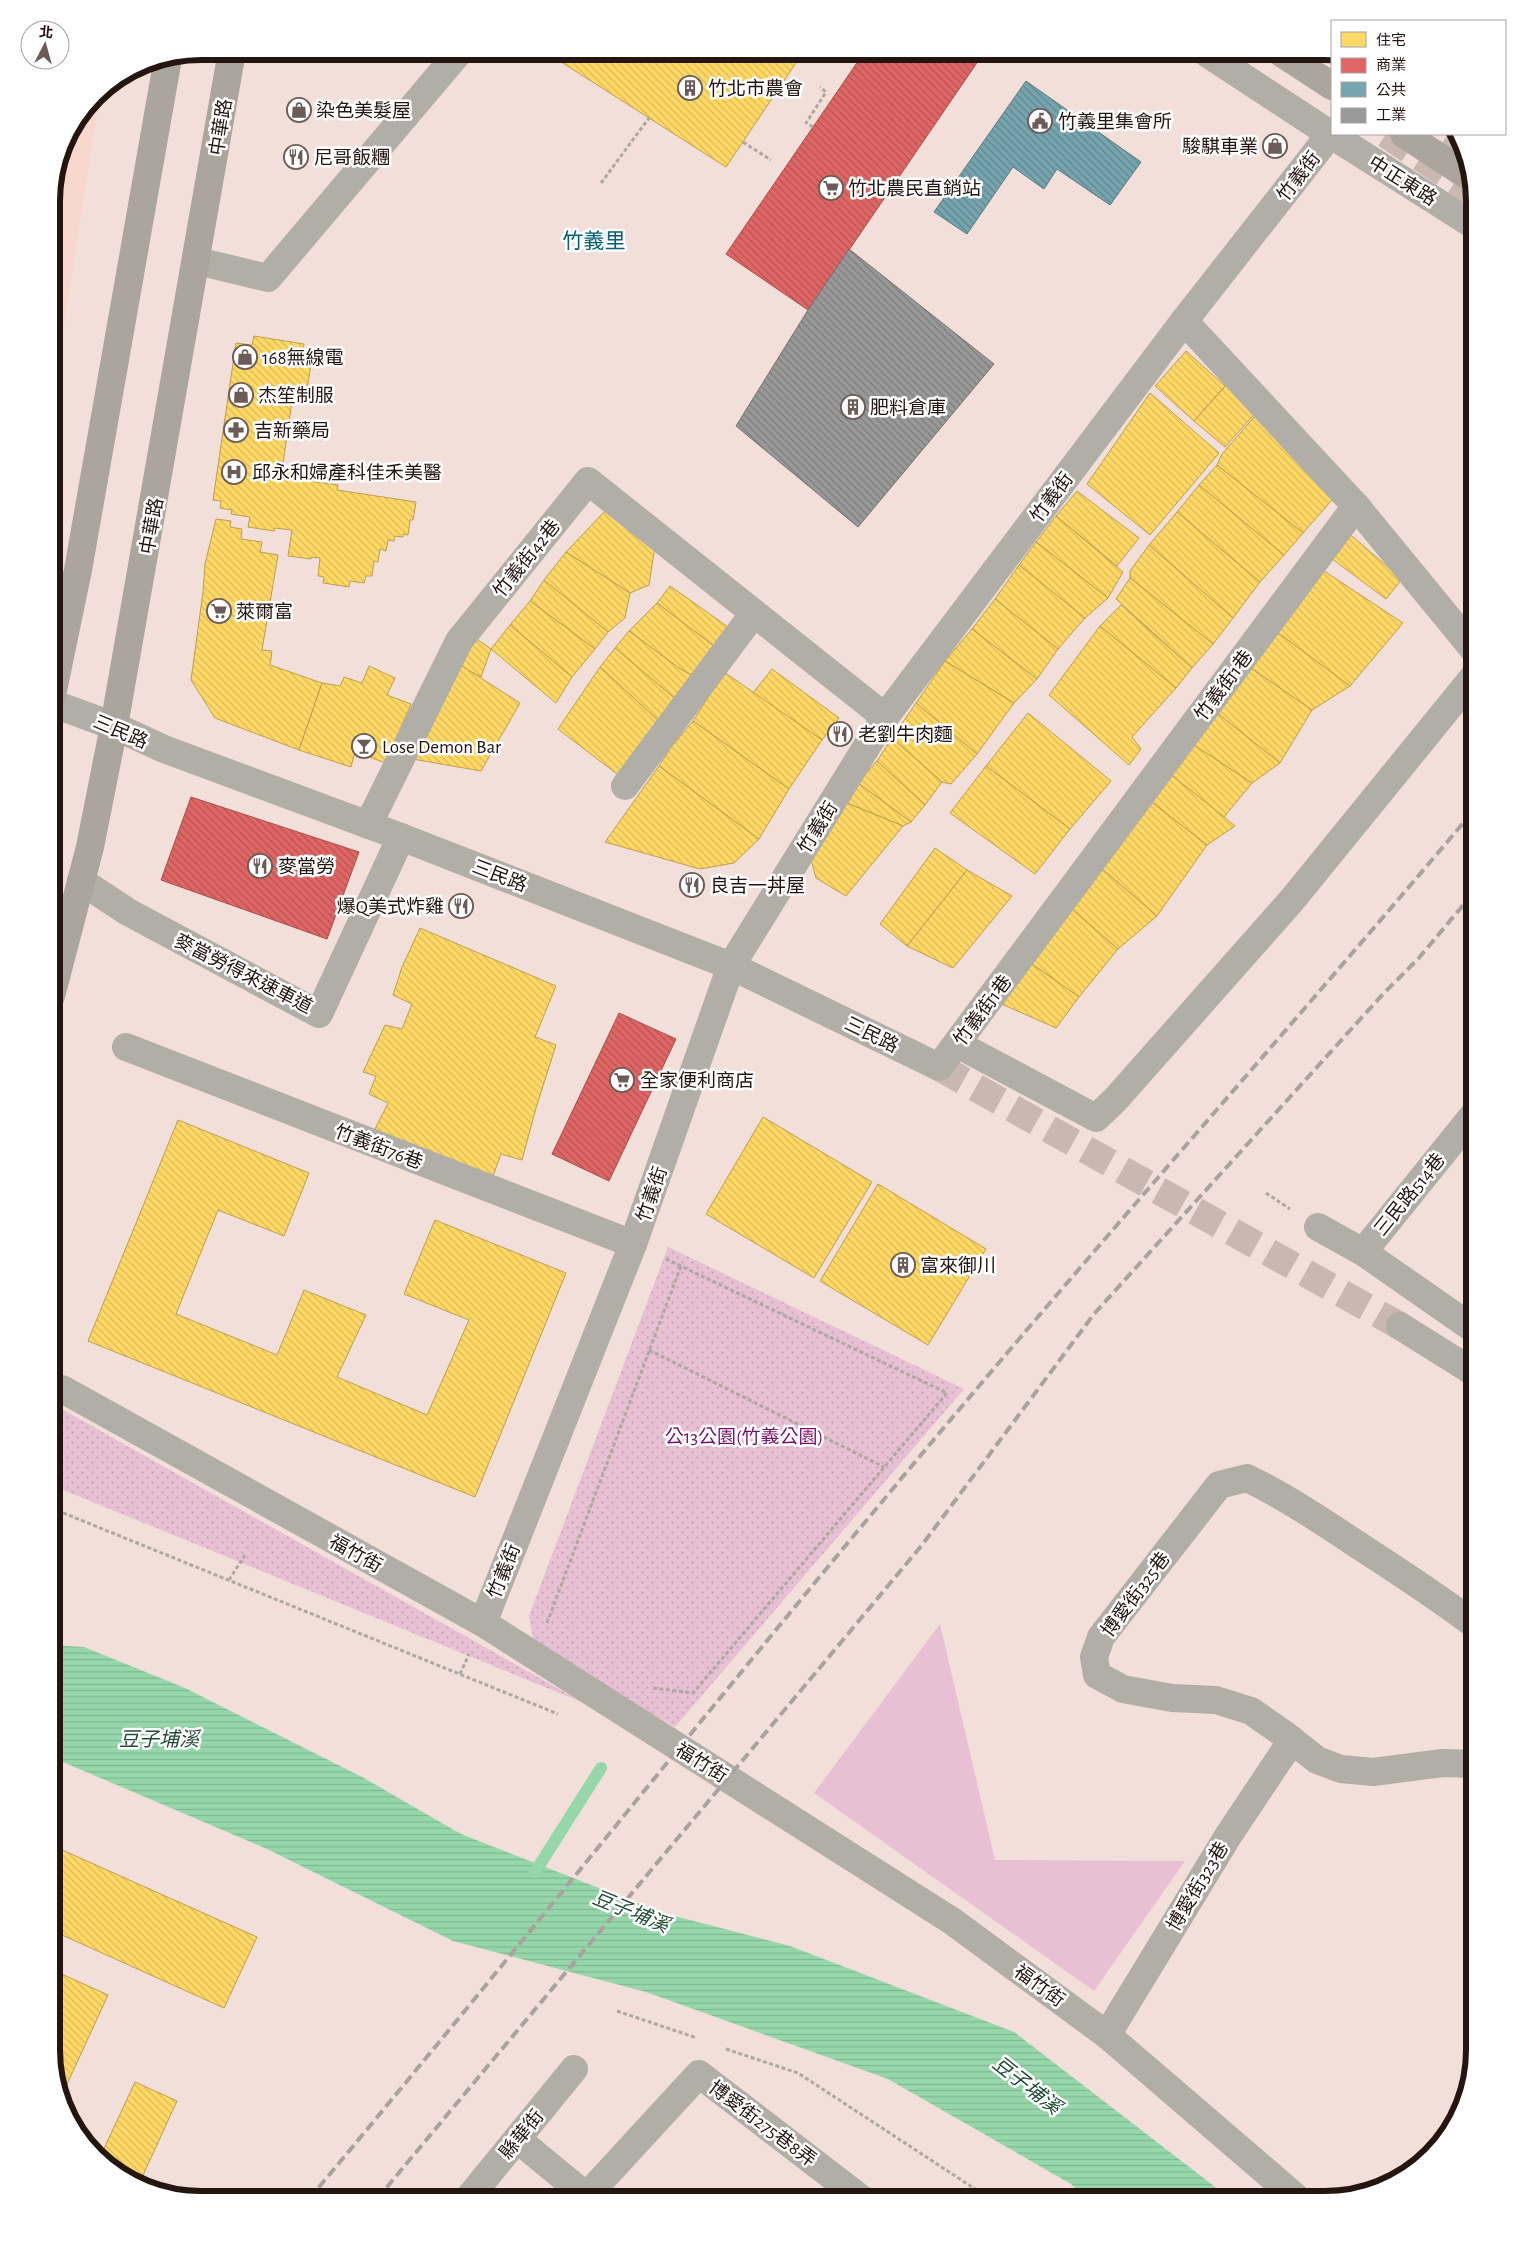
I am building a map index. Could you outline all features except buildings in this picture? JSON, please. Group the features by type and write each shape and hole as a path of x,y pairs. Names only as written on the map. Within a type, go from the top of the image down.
{"main road":[{"name":"中華路","path":"60,962 81,881 114,726 197,262 231,60"},
{"path":"1292,60 1331,85"},
{"path":"60,661 78,570 167,64"},
{"path":"1406,135 1463,173"}],"street":[{"path":"197,262 268,278 452,60"},
{"name":"中正東路","path":"1217,60 1331,133"},
{"name":"竹義街","path":"483,1624 633,1244 731,966 885,717 1184,321 1331,133"},
{"name":"中正東路","path":"1334,135 1466,220"},
{"path":"1184,321 1356,506 1466,640"},
{"name":"竹義街42巷","path":"368,825 459,641 588,481 885,717"},
{"name":"竹義街1巷","path":"940,1067 1356,506"},
{"path":"625,786 754,613"},
{"path":"957,1044 1096,1118 1115,1100 1292,900 1466,686"},
{"name":"三民路","path":"60,704 164,749 401,837 731,966 940,1067"},
{"name":"麥當勞得來速車道","path":"81,881 128,912 318,1014 401,837"},
{"name":"竹義街76巷","path":"126,1047 633,1244"},
{"name":"三民路514巷","path":"1362,1252 1466,1124"},
{"path":"1318,1227 1362,1252 1466,1324"},
{"path":"1400,1326 1466,1367"},
{"name":"福竹街","path":"62,1389 483,1624 952,1921 1106,2035 1288,2191"},
{"name":"博愛街325巷","path":"1466,1618 1436,1596 1270,1489 1247,1478 1219,1485 1101,1637 1094,1657 1097,1676 1123,1690 1172,1698 1216,1700 1251,1712 1317,1760 1341,1770 1373,1772 1442,1764 1466,1764"},
{"name":"博愛街323巷","path":"1106,2035 1228,1836 1292,1740"},
{"name":"縣華街","path":"474,2191 574,2069"},
{"name":"博愛街275巷8弄","path":"593,2191 699,2074 851,2191"},
{"path":"517,2139 579,2191"}],"path":[{"path":"813,127 806,123 826,92 820,87"},
{"path":"601,182 649,118"},
{"path":"743,142 771,160"},
{"path":"547,1626 681,1266 947,1393 693,1693 653,1688 644,1684"},
{"path":"649,1350 884,1467"},
{"path":"60,1512 561,1716"},
{"path":"229,1580 245,1555"},
{"path":"617,2011 698,2039"},
{"path":"726,2048 798,2073 978,2191"}],"shaded area":[{"path":"98,105 60,353 61,182 74,138"}],"green space":[{"name":"公13公園(竹義公園)","path":"668,1247 964,1389 675,1727 535,1648 529,1616"},
{"path":"60,1408 584,1703 60,1489"},
{"path":"940,1624 995,1860 1185,1861 1094,1991 814,1793"}],"water":[{"name":"豆子埔溪","path":"60,1646 84,1647 185,1688 362,1777 461,1834 663,1913 790,1946 1014,2032 1220,2191 1079,2191 1071,2184 888,2079 646,1992 453,1941 265,1848 60,1761"}],"waterway":[{"path":"535,1872 601,1768"}],"tunnel":[{"path":"1388,135 1465,187"},
{"path":"939,1067 1400,1326"}],"railway":[{"path":"316,2191 950,1421 1099,1245 1466,820"},
{"path":"384,2191 922,1545 1094,1314 1383,994 1418,959 1466,902"}],"place":[{"name":"竹北市農會","path":"690,88"},
{"name":"染色美髮屋","path":"299,110"},
{"name":"竹義里集會所","path":"1040,121"},
{"name":"駿騏車業","path":"1275,146"},
{"name":"尼哥飯糰","path":"296,157"},
{"name":"竹北農民直銷站","path":"831,188"},
{"name":"168無線電","path":"245,357"},
{"name":"杰笙制服","path":"241,395"},
{"name":"肥料倉庫","path":"853,407"},
{"name":"吉新藥局","path":"236,430"},
{"name":"邱永和婦產科佳禾美醫","path":"234,472"},
{"name":"萊爾富","path":"219,611"},
{"name":"老劉牛肉麵","path":"840,734"},
{"name":"Lose Demon Bar","path":"364,746"},
{"name":"麥當勞","path":"260,866"},
{"name":"良吉一丼屋","path":"692,885"},
{"name":"爆Q美式炸雞","path":"461,906"},
{"name":"全家便利商店","path":"622,1080"},
{"name":"富來御川","path":"903,1265"}],"district":[{"name":"竹義里","path":"594,241"}]}
